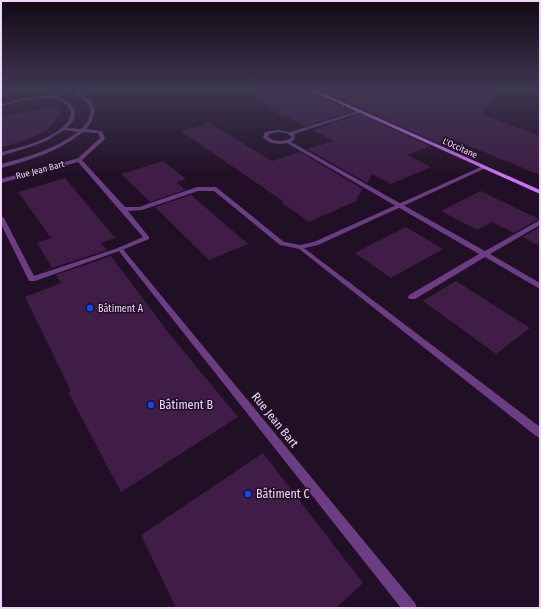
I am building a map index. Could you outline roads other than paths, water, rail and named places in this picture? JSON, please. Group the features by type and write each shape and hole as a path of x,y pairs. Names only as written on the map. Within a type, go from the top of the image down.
{"street":[{"path":"1,154 42,141 64,128 71,121 72,116"},
{"path":"1,166 24,160 63,144 84,129 91,121 92,116"},
{"path":"345,116 291,133 274,131 265,135 266,139 274,142 288,142 540,286"},
{"name":"L'Occitane","path":"370,116 540,192"},
{"path":"64,128 84,129"},
{"name":"Rue Jean Bart","path":"1,181 79,160 102,138 100,132 84,129"},
{"path":"288,142 294,137 291,133"},
{"path":"1,218 32,279 120,249 147,238 79,160"},
{"path":"123,209 140,209 196,189 216,189 282,244 300,247 316,244 485,167"},
{"path":"412,297 540,222"},
{"path":"300,247 540,433"},
{"name":"Rue Jean Bart","path":"120,249 410,608"}],"place":[{"name":"Bâtiment A","path":"90,308"},
{"name":"Bâtiment B","path":"151,405"},
{"name":"Bâtiment C","path":"248,494"}]}
